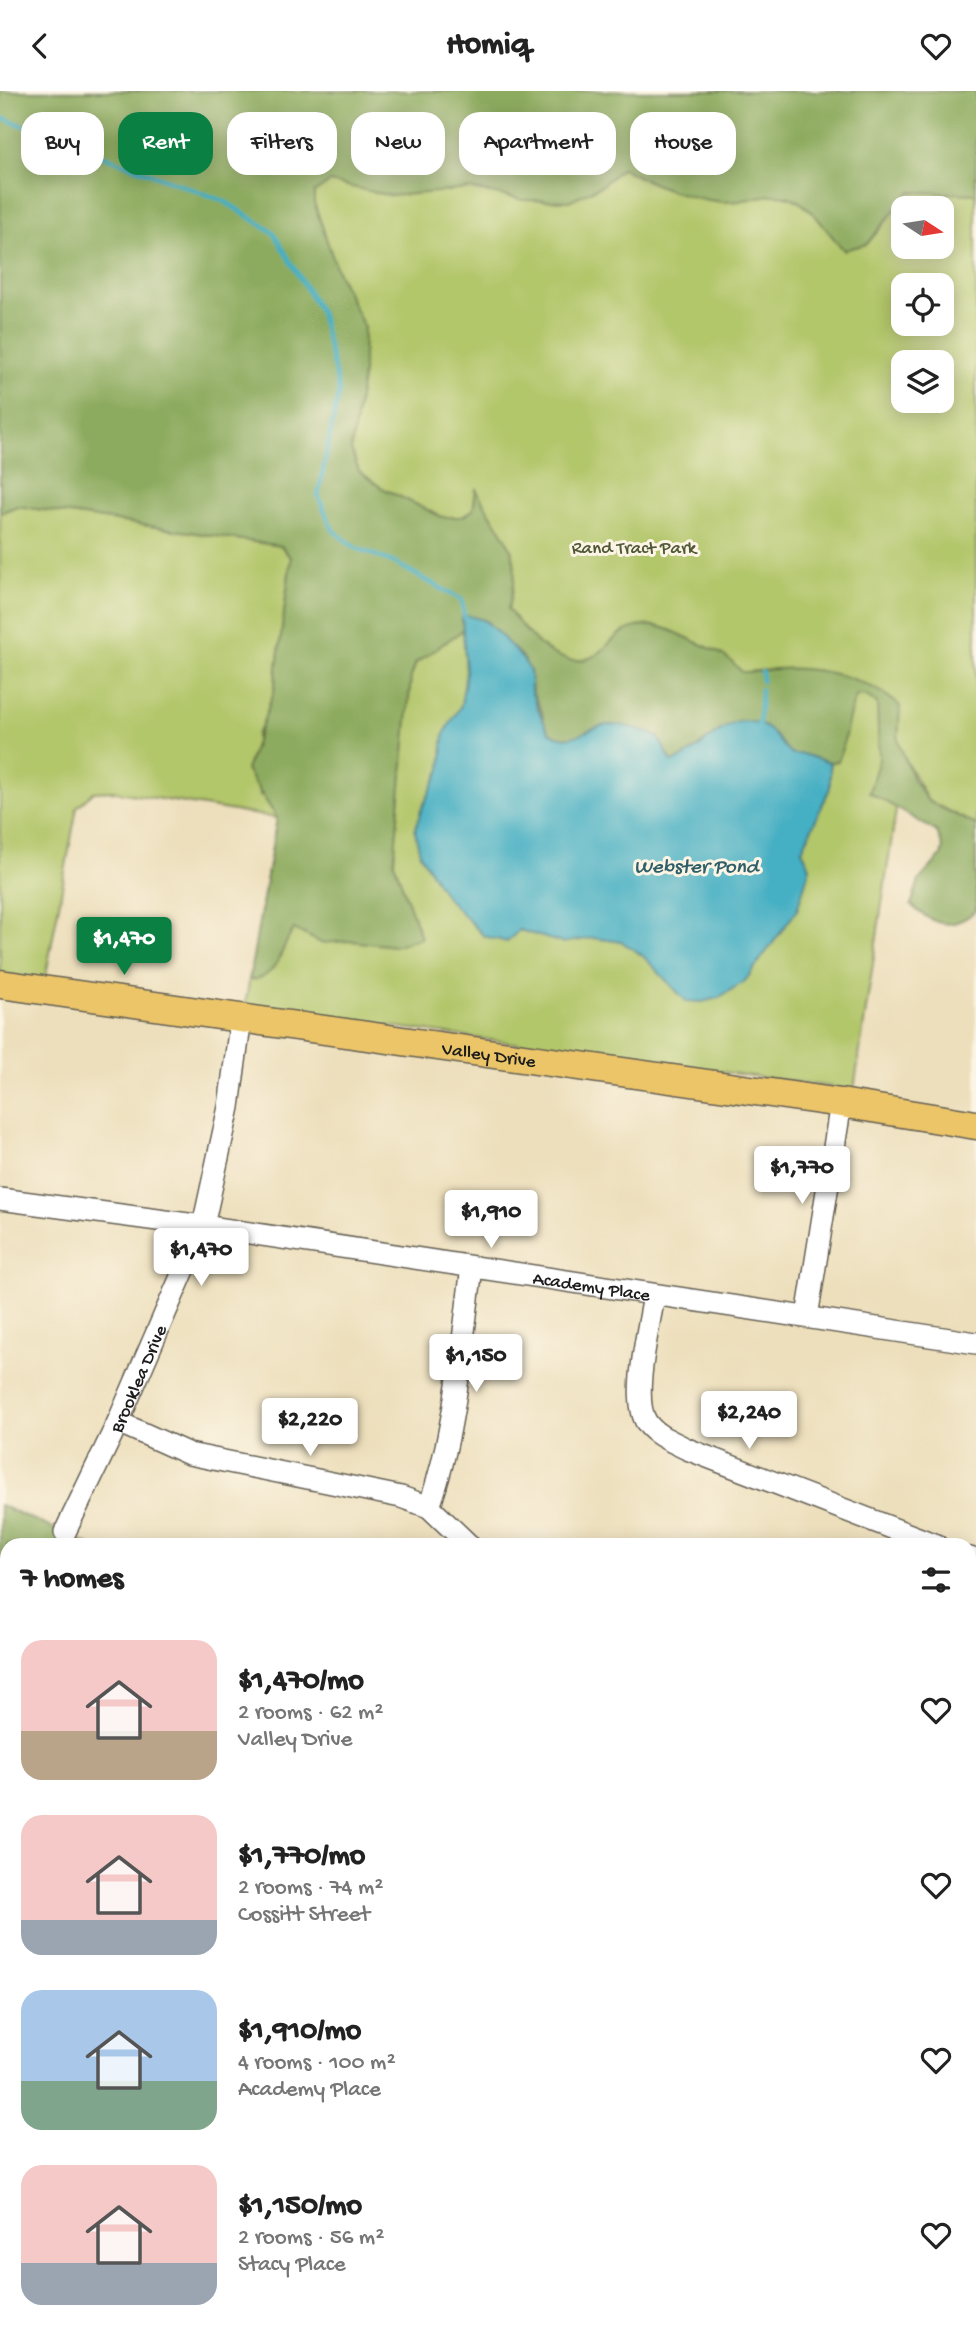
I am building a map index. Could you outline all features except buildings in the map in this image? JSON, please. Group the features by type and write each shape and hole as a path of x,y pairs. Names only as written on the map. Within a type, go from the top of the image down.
{"main road":[{"name":"Valley Drive","path":"0,984 841,1103 976,1125"}],"street":[{"name":"Brooklea Drive","path":"65,1532 118,1422 203,1226 229,1107 241,1017"},
{"path":"807,1317 841,1103"},
{"name":"Academy Place","path":"0,1199 203,1226 471,1269 976,1343"},
{"path":"429,1507 439,1481 452,1408 471,1269"},
{"path":"654,1295 640,1402 645,1421 654,1432 687,1450 918,1538"},
{"path":"118,1422 189,1454 401,1497 429,1507 462,1538"}],"green space":[{"path":"0,91 976,91 976,194 910,192 907,196 891,196 891,215 867,244 844,250 810,210 787,196 769,195 723,202 696,198 636,175 736,175 736,112 630,112 630,172 622,168 616,173 616,112 459,112 459,175 614,175 601,186 569,201 524,200 471,189 391,196 330,182 314,193 314,202 338,273 364,327 363,373 351,450 359,471 382,488 442,517 462,517 473,510 476,489 509,544 513,557 515,571 508,609 534,639 556,655 568,660 581,660 598,654 623,632 643,626 662,627 717,651 742,672 808,669 842,675 887,696 900,706 898,740 913,779 928,801 976,825 976,910 959,922 950,924 934,921 911,905 919,880 941,856 943,848 937,832 869,792 879,759 877,703 866,696 857,695 853,703 838,761 827,762 792,754 765,727 752,722 740,722 728,726 684,757 672,762 658,737 592,729 577,737 564,738 550,733 544,725 542,712 532,692 530,671 522,657 485,620 462,617 463,630 416,663 411,677 394,862 421,938 394,946 351,941 321,943 294,929 267,975 249,980 277,818 246,770 274,691 291,558 281,546 17,506 0,513"},
{"name":"Rand Tract Park","path":"22,91 976,91 976,825 928,801 904,757 854,1090 245,1006 277,818 112,791 94,792 77,807 45,980 0,974 0,513 17,506 281,546 291,558 274,691 268,715 256,735 260,797 358,340 135,175 213,175 213,112 118,112 118,162 104,152 104,112 50,112"},
{"path":"0,1505 74,1538 0,1538"}],"water":[{"name":"Webster Pond","path":"466,615 486,622 522,658 529,669 531,690 543,720 549,731 558,736 572,737 599,726 626,726 658,737 672,762 684,757 728,726 752,722 769,730 792,754 803,754 830,763 830,788 802,850 810,867 797,910 745,981 718,998 702,1002 686,1001 643,956 622,942 593,938 562,943 519,930 507,942 484,936 446,897 420,854 415,831 421,810 441,769 444,734 461,705 466,672 462,617"}],"waterway":[{"path":"0,117 224,201 273,232 320,312 339,390 318,496 333,530 354,547 395,563 462,600 464,616"},
{"path":"762,672 762,681"},
{"path":"759,724 761,689"}]}
